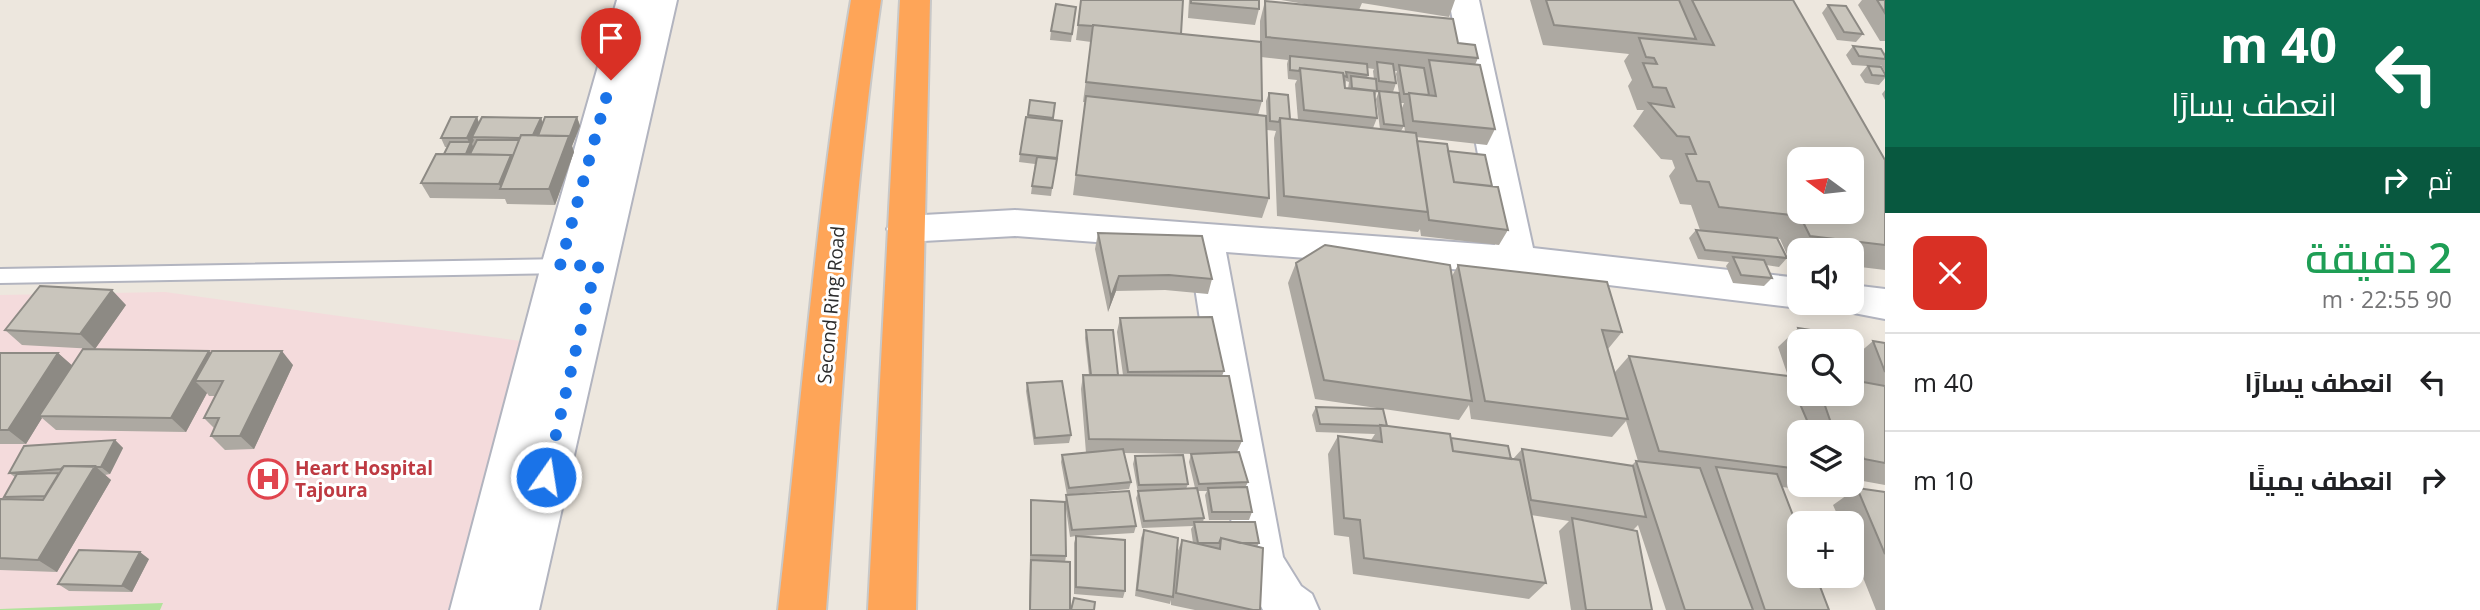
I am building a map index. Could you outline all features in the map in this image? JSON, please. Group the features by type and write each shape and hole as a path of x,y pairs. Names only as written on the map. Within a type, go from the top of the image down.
{"highway":[{"name":"Second Ring Road","path":"802,610 839,227 857,57 866,0"},
{"path":"892,610 915,0"}],"street":[{"path":"474,610 560,266 632,0"},
{"path":"515,610 662,0"},
{"path":"1464,0 1517,260"},
{"path":"905,229 1015,223 1517,260 1787,292"},
{"path":"1205,237 1261,563 1284,603 1295,610"},
{"path":"1864,301 1885,303"}],"lane":[{"path":"0,276 599,265"}],"shaded area":[{"name":"Heart Hospital Tajoura","path":"165,292 572,348 499,610 0,610 0,295"}],"green space":[{"path":"163,603 160,610 0,610 0,609"}],"building":[{"path":"1081,0 1183,0 1181,34 1078,25"},
{"path":"1191,0 1259,0 1259,9 1191,3"},
{"path":"1546,0 1679,0 1696,39 1554,25"},
{"path":"1692,0 1793,0 1885,160 1885,245 1864,242 1864,238 1810,236 1804,224 1864,224 1864,147 1787,147 1787,215 1719,207 1709,182 1697,181 1686,154 1696,154 1689,137 1677,136 1649,103 1674,107 1666,88 1653,87 1643,63 1657,64 1654,58 1646,57 1639,38 1714,45"},
{"path":"1877,0 1885,0 1885,13"},
{"path":"1265,1 1453,19 1458,43 1475,45 1478,58 1266,37"},
{"path":"1056,4 1076,7 1072,34 1051,31"},
{"path":"1828,5 1846,6 1863,34 1844,32"},
{"path":"1093,25 1261,42 1262,101 1086,82"},
{"path":"1853,46 1881,49 1885,59 1859,56"},
{"path":"1290,56 1367,64 1368,75 1346,72 1347,77 1343,73 1300,68 1299,71 1290,70"},
{"path":"1429,60 1480,65 1495,129 1413,121 1409,93 1436,96"},
{"path":"1377,62 1393,64 1396,83 1379,81"},
{"path":"1399,65 1424,68 1429,95 1404,94"},
{"path":"1868,66 1881,67 1885,76 1872,75"},
{"path":"1300,68 1343,73 1345,88 1374,91 1377,118 1304,110"},
{"path":"1351,76 1376,79 1377,91 1352,88"},
{"path":"1379,91 1399,93 1404,126 1384,124"},
{"path":"1269,93 1288,95 1290,119 1270,121"},
{"path":"1086,96 1266,116 1269,198 1076,175"},
{"path":"1030,100 1055,103 1053,118 1028,115"},
{"path":"451,117 477,117 467,138 441,138"},
{"path":"482,117 541,118 533,135 521,135 520,138 472,137"},
{"path":"545,117 577,117 569,138 538,136"},
{"path":"1026,117 1062,121 1057,158 1020,154"},
{"path":"1280,118 1416,133 1428,212 1284,196"},
{"path":"521,135 569,136 549,189 500,189"},
{"path":"477,140 519,140 512,158 511,155 470,154"},
{"path":"1417,141 1447,144 1454,182 1498,187 1508,230 1429,220"},
{"path":"450,142 471,142 466,154 444,154"},
{"path":"1448,151 1485,155 1492,186 1454,182"},
{"path":"436,154 511,155 499,184 421,183"},
{"path":"1037,157 1057,159 1052,188 1032,186"},
{"path":"1696,230 1777,238 1787,258 1705,250"},
{"path":"1098,233 1202,236 1212,279 1169,275 1119,276 1111,297"},
{"path":"1325,245 1450,265 1472,401 1324,380 1296,263"},
{"path":"1733,257 1764,260 1772,278 1741,275"},
{"path":"1458,265 1607,282 1622,332 1602,330 1628,419 1485,401"},
{"path":"40,286 112,290 80,334 5,330"},
{"path":"1212,317 1224,371 1128,372 1120,318"},
{"path":"1086,330 1113,330 1118,375 1091,375"},
{"path":"1873,341 1885,343 1885,372"},
{"path":"83,349 209,351 171,418 39,416"},
{"path":"212,351 282,351 240,436 211,436 219,418 204,418 223,381 195,381"},
{"path":"0,353 58,353 8,430 0,430"},
{"path":"1629,356 1787,376 1787,406 1801,406 1807,420 1787,420 1787,467 1659,451"},
{"path":"1083,375 1229,376 1242,441 1089,439"},
{"path":"1062,381 1071,435 1035,438 1027,383"},
{"path":"1864,382 1885,386 1885,463 1864,459 1864,420 1830,420 1825,406 1864,406"},
{"path":"1316,407 1383,409 1387,426 1320,424"},
{"path":"1380,425 1450,434 1453,451 1520,460 1546,583 1364,558 1360,520 1344,518 1338,436 1382,442"},
{"path":"1451,438 1508,446 1511,459 1453,451"},
{"path":"115,440 101,467 64,466 61,469 9,473 24,446"},
{"path":"1123,449 1131,482 1069,488 1062,455"},
{"path":"1522,449 1633,466 1646,517 1531,500"},
{"path":"1239,452 1248,482 1199,484 1191,454"},
{"path":"1183,455 1188,484 1139,485 1135,456"},
{"path":"1636,461 1700,468 1753,610 1685,610"},
{"path":"64,466 95,466 38,560 0,558 0,499 43,500"},
{"path":"1716,467 1777,474 1791,511 1787,511 1787,588 1821,588 1829,610 1765,610"},
{"path":"59,473 45,496 4,497 17,474"},
{"path":"1247,487 1252,512 1212,512 1208,488"},
{"path":"1197,488 1204,518 1144,521 1138,491"},
{"path":"1864,489 1885,492 1885,554 1861,497 1864,497"},
{"path":"1129,491 1136,526 1072,530 1066,495"},
{"path":"1031,500 1065,502 1066,556 1031,555"},
{"path":"1572,518 1637,531 1652,610 1586,610"},
{"path":"1194,522 1255,522 1259,543 1240,543 1221,538 1219,543 1198,543"},
{"path":"1144,530 1178,538 1173,597 1137,590"},
{"path":"1076,536 1125,540 1125,591 1076,587"},
{"path":"1221,538 1263,548 1260,610 1176,593 1182,540 1220,549"},
{"path":"79,550 140,552 122,586 58,584"},
{"path":"1031,560 1070,562 1070,610 1030,610"},
{"path":"1074,598 1095,602 1094,610 1071,610"}],"place":[{"name":"Heart Hospital Tajoura","path":"268,479"}],"route":[{"path":"546,477 590,290 599,265 560,266 611,80"}]}
